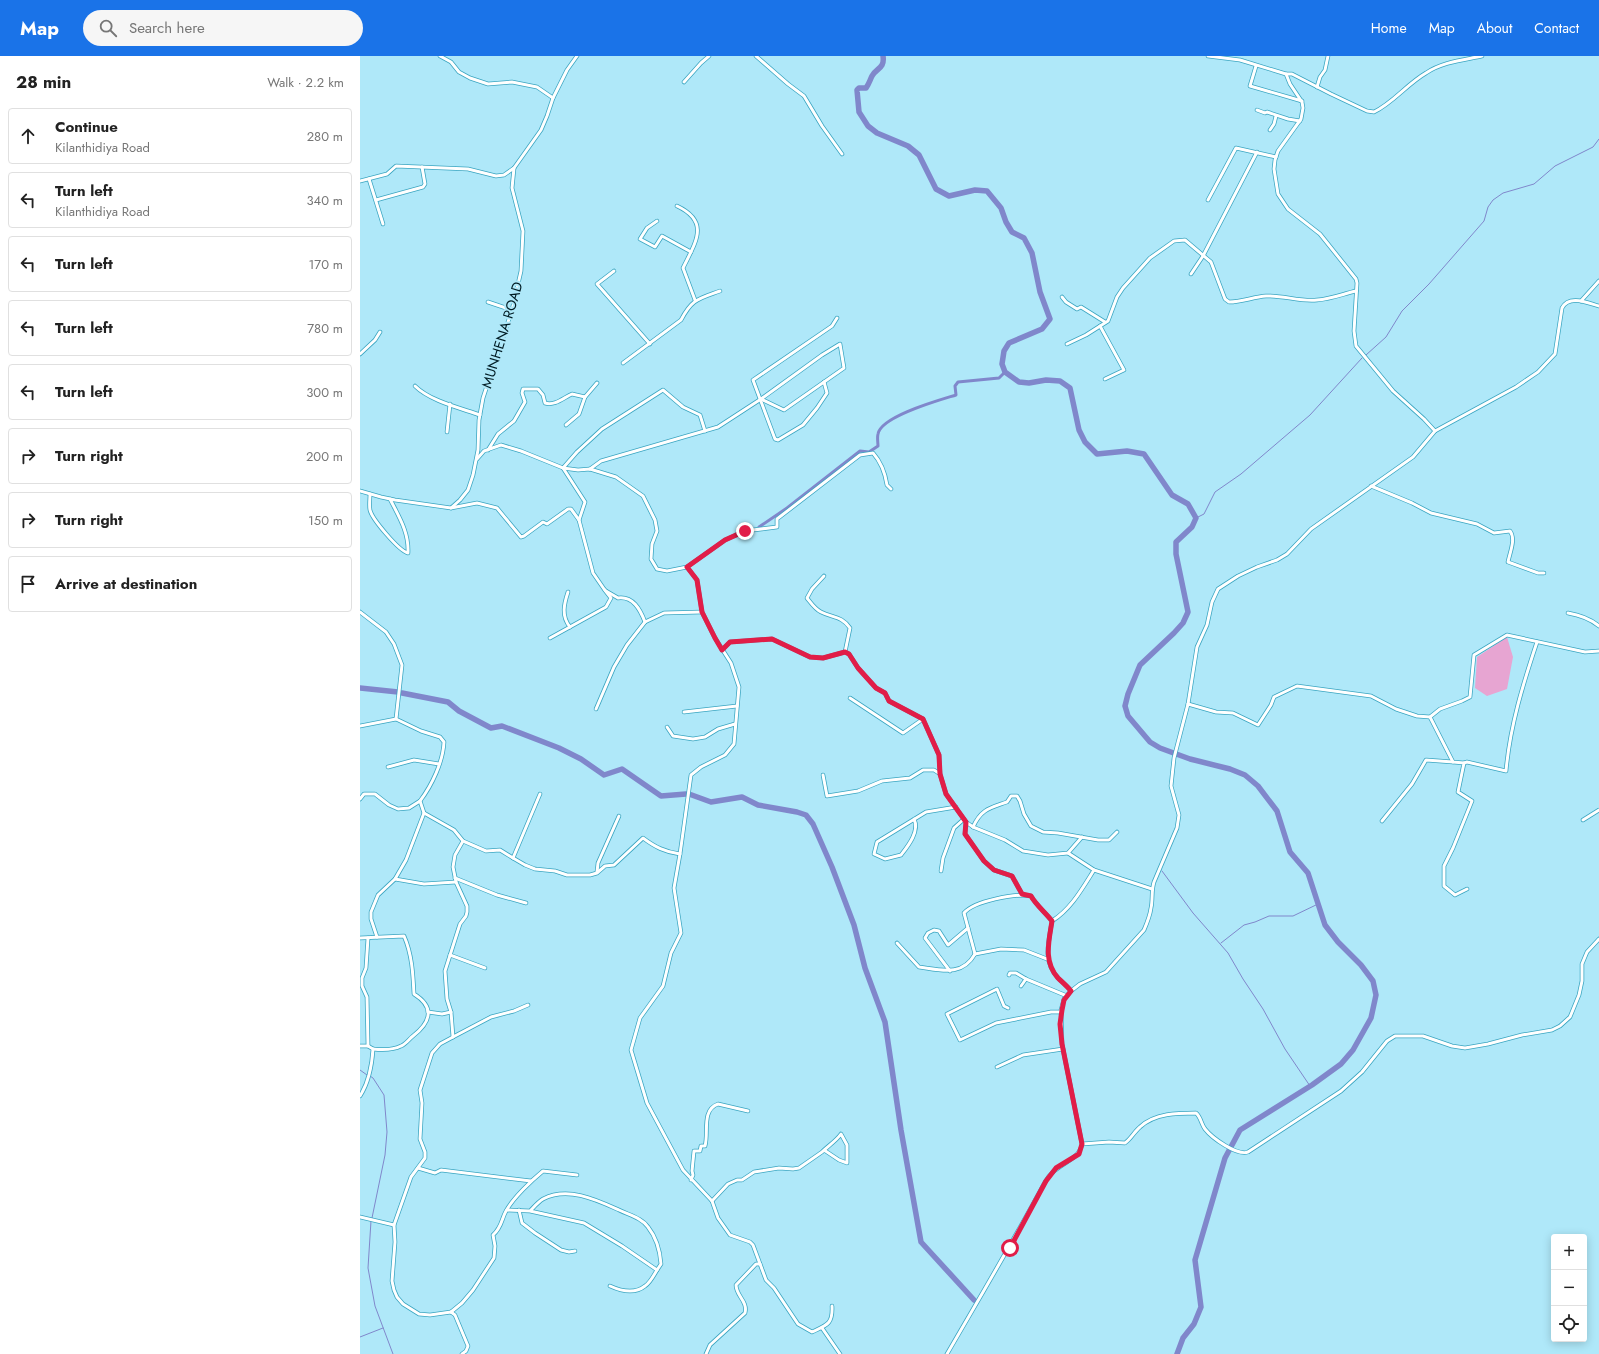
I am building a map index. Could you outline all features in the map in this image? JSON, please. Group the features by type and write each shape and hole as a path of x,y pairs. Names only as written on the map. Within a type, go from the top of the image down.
{"street":[{"path":"440,56 451,62 459,72 470,78 488,84 512,82 537,87 553,98"},
{"name":"MUNHENA ROAD","path":"451,508 468,490 473,475 483,398 512,310 521,271 523,231 512,188 514,168 541,130 548,116 553,98 567,70 577,56"},
{"path":"684,82 709,56"},
{"path":"756,56 804,96 822,126 842,154"},
{"path":"1208,56 1233,59 1286,74 1292,74 1367,111 1374,112 1430,70 1440,65 1482,56"},
{"path":"1317,86 1320,77 1325,70 1328,56"},
{"path":"1256,66 1250,86 1302,101"},
{"path":"1286,74 1290,84 1302,101 1303,112 1300,121 1278,151 1276,157 1274,169 1278,194 1284,205 1320,234 1356,279 1354,331 1356,346 1393,391 1435,431"},
{"path":"1256,110 1300,121"},
{"path":"1270,130 1274,124 1276,116"},
{"path":"1208,200 1236,148 1276,157"},
{"path":"1191,274 1203,256 1257,152"},
{"path":"360,181 387,174 396,166 468,168 496,176 504,175 514,168"},
{"path":"376,200 423,187 425,184 422,167"},
{"path":"369,179 383,224"},
{"path":"677,206 688,211 697,224 698,239 683,268 695,300"},
{"path":"657,222 647,228 640,238 655,247 662,236 691,252"},
{"path":"1067,344 1086,335 1108,321 1122,288 1150,258 1174,241 1186,240 1211,262 1225,299 1229,302 1258,299 1265,296 1285,296 1301,300 1318,300 1356,291"},
{"path":"614,271 597,284 650,344"},
{"path":"1581,301 1599,281"},
{"path":"623,363 681,320 687,309 695,300 720,291"},
{"path":"1062,296 1066,302 1077,309 1081,307 1105,322"},
{"path":"947,1354 1010,1248 1046,1181 1056,1168 1079,1154 1082,1144 1063,1049 1060,1024 1061,1012 1064,1000 1071,991 1080,984 1106,972 1144,930 1151,909 1152,889 1177,828 1179,816 1171,786 1174,758 1188,704 1197,647 1207,625 1212,602 1218,589 1238,576 1256,567 1277,560 1287,554 1311,530 1413,457 1435,431 1516,387 1538,372 1555,354 1562,308 1564,304 1571,300 1599,306"},
{"path":"488,302 512,310"},
{"path":"824,382 827,393 803,425 778,440 775,439 753,380 832,326 837,318"},
{"path":"1100,326 1124,370 1105,379"},
{"path":"360,354 375,340 380,332"},
{"path":"590,469 601,460 718,427 840,344 844,368 784,410 761,399"},
{"path":"566,424 579,414 585,397 596,383"},
{"path":"415,386 422,393 428,394 439,401 480,415"},
{"path":"488,450 498,434 514,421 524,402 522,393 523,389 538,389 543,395 545,403 548,404 559,402 572,394 585,397"},
{"path":"563,468 577,452 602,430 664,390 683,407 700,415 706,431"},
{"path":"448,432 450,404"},
{"path":"476,460 484,451 501,445 521,451 563,468 578,470 590,469 616,476 642,496 655,520 657,531 652,544 651,559 657,569 667,571 687,567 725,540 745,531 777,527 777,519 860,455 873,453 880,461 887,485 891,489"},
{"path":"563,468 585,502 579,520"},
{"path":"1371,486 1412,503 1431,513 1477,524 1494,532 1510,531 1513,540 1508,562 1538,573 1544,573"},
{"path":"360,491 390,499 451,508 477,503 497,508 521,537 543,522 547,524 570,509 579,520 593,573 611,598 606,607 550,638"},
{"path":"370,494 370,510 398,547 408,552 408,541 405,529 390,499"},
{"path":"687,567 697,580 702,612 715,638 731,663 738,687 734,744 725,755 701,767 691,775 674,888 681,933 671,953 663,986 640,1018 631,1050 647,1103 683,1170 712,1201 718,1218 730,1235 750,1242 766,1280 774,1288 798,1324 812,1332 822,1328 830,1322 833,1316 832,1306"},
{"path":"824,576 812,589 808,598 813,606 820,612 845,621 850,628 845,652"},
{"path":"604,589 618,598 623,597 629,600 640,609 645,622"},
{"path":"568,592 564,611 566,622 570,627"},
{"path":"360,612 386,632 394,644 402,665 396,719"},
{"path":"596,709 614,667 626,645 645,622 664,613 702,612"},
{"path":"1568,613 1578,614 1591,619 1599,626"},
{"path":"1188,704 1216,712 1233,713 1258,725 1271,705 1274,697 1297,686 1371,696 1396,709 1417,716 1430,717 1440,709 1462,702 1470,697 1474,655 1506,635 1585,652 1599,651"},
{"path":"722,650 730,642 772,639 810,657 823,658 845,652 849,654 858,668 876,688 885,693 889,701 923,719 939,755 940,774 946,794 965,821 1005,840 1023,851 1048,855 1068,853 1094,870 1152,889"},
{"path":"1382,821 1412,784 1426,760 1467,762 1506,771 1508,750 1517,708 1537,642"},
{"path":"850,698 903,733 923,719"},
{"path":"684,712 737,706"},
{"path":"1430,717 1453,762"},
{"path":"360,726 396,719 421,731 440,737 444,742 444,749 439,764 427,791 420,801 409,808 398,809 389,806 375,794 364,794 360,799"},
{"path":"667,726 673,736 693,739 705,737 718,729 735,724"},
{"path":"388,767 414,760 439,764"},
{"path":"1464,763 1458,792 1472,801 1444,866 1444,886 1455,895 1467,890"},
{"path":"823,775 827,796 858,791 882,781 910,778 923,770 934,770 940,774"},
{"path":"513,858 540,794"},
{"path":"973,826 982,812 1008,802 1011,796 1017,796 1024,814 1031,826 1043,832 1098,840 1110,840 1117,832"},
{"path":"377,937 371,920 371,912 378,895 394,879 406,860 424,813 420,801"},
{"path":"914,819 916,831 901,855 884,859 874,854 877,842 914,819 926,812 956,807"},
{"path":"1583,820 1599,810"},
{"path":"424,813 454,830 463,841 486,851 500,850 524,865 567,875 590,875 597,873 605,866 614,865 643,838 662,850 680,854"},
{"path":"597,873 598,864 618,816"},
{"path":"941,871 943,858 954,828 965,821"},
{"path":"965,821 965,834 984,861 994,870 1012,876 1022,894"},
{"path":"1068,853 1082,838"},
{"path":"453,1037 451,1012 447,999 445,971 460,924 467,912 467,906 456,882 453,862 455,855 463,841"},
{"path":"1052,921 1060,916 1077,896 1094,870"},
{"path":"455,878 497,895 526,903"},
{"path":"394,879 424,884 456,882"},
{"path":"897,943 919,967 955,971 971,962 975,954 964,913 967,909 984,902 1022,894 1031,896 1034,902 1044,910 1052,921 1048,959 1049,965 1058,978 1071,991"},
{"path":"950,971 925,938 928,933 934,930 939,931 948,945 968,928"},
{"path":"360,938 404,936 412,965 414,994 426,1003 428,1012 428,1019 420,1031 402,1046 373,1049 368,1046 360,1046"},
{"path":"368,938 366,968 362,978 362,986 367,997 368,1046"},
{"path":"1082,1144 1110,1142 1125,1143 1141,1126 1151,1120 1171,1114 1196,1113 1206,1130 1226,1146 1243,1154 1334,1095 1362,1072 1387,1041 1395,1036 1422,1036 1442,1043 1465,1048 1552,1030 1560,1026 1570,1017 1579,995 1582,981 1582,964 1587,952 1599,939"},
{"path":"975,954 1001,949 1024,950 1048,959"},
{"path":"450,955 485,968"},
{"path":"1009,975 1010,973 1016,973 1026,979 1067,996"},
{"path":"1021,986 1026,979"},
{"path":"1008,1008 1004,1006 997,988 947,1014 960,1040 996,1023 1051,1012 1061,1012"},
{"path":"528,1005 514,1011 491,1017 440,1044 432,1053 420,1090 422,1103 420,1139 425,1152 425,1158 411,1177 394,1225 395,1242 392,1281 397,1297 403,1304 419,1314 430,1315 451,1312 462,1303 473,1290 494,1258 495,1246 493,1235 500,1229 507,1210 531,1181 543,1171 577,1175"},
{"path":"428,1012 442,1014 451,1012"},
{"path":"360,1096 370,1073 373,1049"},
{"path":"997,1067 1023,1055 1063,1049"},
{"path":"691,1180 693,1175 694,1151 700,1151 701,1146 704,1146 706,1121 709,1112 714,1105 718,1104 748,1111"},
{"path":"712,1201 724,1187 732,1182 742,1180 754,1172 779,1168 799,1168 824,1150 841,1134 847,1145 847,1163 839,1160 824,1150"},
{"path":"418,1168 435,1173 441,1170 531,1181"},
{"path":"530,1211 544,1199 565,1194 582,1195 640,1220 648,1226 661,1254 661,1264 646,1286 637,1290 628,1292 610,1286"},
{"path":"507,1210 530,1211 584,1223 622,1246 657,1270"},
{"path":"519,1210 522,1223 535,1233 562,1250 569,1252 575,1251"},
{"path":"360,1217 394,1225"},
{"path":"706,1354 710,1345 745,1313 746,1304 736,1290 736,1285 756,1264 760,1264"},
{"path":"451,1312 454,1314 468,1346 466,1351 462,1354"},
{"path":"822,1328 840,1354"}],"shaded area":[{"path":"1507,637 1513,657 1507,689 1487,696 1475,688 1477,657"}],"waterway":[{"path":"883,56 883,63 874,73 866,88 859,88 857,90 859,112 868,126 877,133 908,146 919,155 936,189 949,196 975,190 987,191 1001,208 1006,222 1012,232 1024,238 1032,253 1040,292 1050,319 1042,329 1009,343 1004,351 1002,364 1005,372 1019,382 1029,383 1046,380 1060,381 1070,388 1079,430 1085,442 1097,454 1127,451 1144,454 1172,495 1188,504 1196,518 1192,527 1176,542 1176,554 1188,612 1183,623 1174,633 1140,665 1128,694 1125,706 1128,716 1150,742 1160,748 1190,759 1230,769 1245,775 1258,786 1277,811 1290,852 1308,873 1325,925 1338,942 1361,965 1373,981 1376,995 1371,1018 1353,1050 1341,1064 1312,1085 1240,1130 1225,1158 1195,1260 1201,1307 1194,1324 1183,1338 1177,1354"},
{"path":"1366,355 1386,337 1402,311 1429,284 1484,221 1488,207 1493,200 1503,193 1534,184 1555,166 1593,147 1599,139"},
{"path":"1196,518 1204,514 1215,492 1241,474 1310,415 1362,358"},
{"path":"759,527 787,508 860,451 869,452 878,446 878,434 882,427 889,421 912,410 956,395 955,386 958,382 999,378 1005,372"},
{"path":"360,688 398,692"},
{"path":"402,693 448,702 459,711 491,728 502,726 559,748 581,759 604,775 622,769 661,796 686,794"},
{"path":"689,794 711,802 742,797 758,805 806,815 813,824 832,867 854,925 865,968 885,1022 901,1130 921,1242 974,1300"},
{"path":"1162,871 1193,913 1228,953 1263,1009 1285,1049 1310,1086"},
{"path":"1221,943 1244,925 1269,916 1293,916 1318,904"},
{"path":"360,1070 367,1075"},
{"path":"370,1076 373,1078 384,1095 387,1132 385,1155 372,1218"},
{"path":"371,1221 368,1268 375,1306 393,1354"},
{"path":"360,1337 383,1328"}],"route":[{"path":"745,531 725,540 687,567 697,580 702,612 722,650 730,642 772,639 810,657 823,658 845,652 849,654 858,668 876,688 885,693 889,701 923,719 939,755 940,774 946,794 966,822 965,834 984,861 994,870 1012,876 1022,894 1031,896 1034,902 1044,910 1052,921 1049,942 1049,965 1058,978 1065,983 1071,991 1064,1000 1060,1024 1062,1044 1082,1144 1079,1154 1056,1168 1050,1174 1010,1248"}]}
